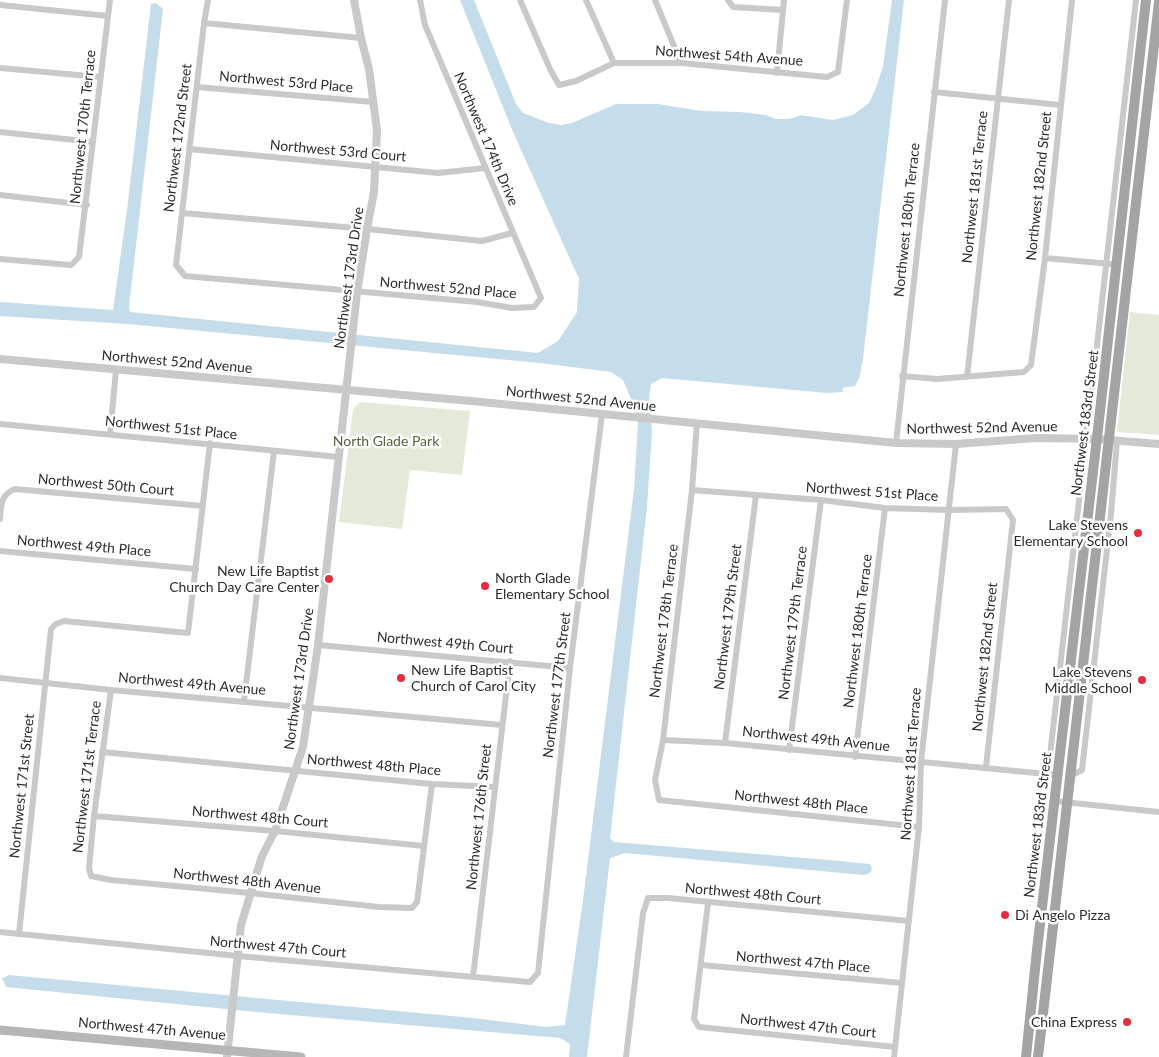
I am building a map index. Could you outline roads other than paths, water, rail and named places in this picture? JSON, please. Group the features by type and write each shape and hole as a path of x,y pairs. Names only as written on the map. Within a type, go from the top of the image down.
{"main road":[{"name":"Northwest 183rd Street","path":"1026,1057 1054,801 1053,774 1080,581 1097,439 1112,264 1129,146 1146,0"},
{"name":"Northwest 183rd Street","path":"1038,1057 1090,602 1113,440 1159,2"},
{"path":"1129,146 1133,164 1140,173"},
{"path":"1080,581 1084,594 1090,602"},
{"path":"1039,932 1049,960"},
{"path":"1035,968 1043,974 1046,986"},
{"name":"Northwest 47th Avenue","path":"0,1030 228,1053 301,1057"}],"street":[{"name":"Northwest 170th Terrace","path":"0,259 71,265 79,257 87,205 110,0"},
{"name":"Northwest 172nd Street","path":"185,276 176,265 208,0"},
{"name":"Northwest 173rd Drive","path":"228,1053 241,925 262,856 275,831 303,747 318,645 357,292 374,192 377,130 369,69 354,0"},
{"name":"Northwest 174th Drive","path":"420,0 425,25 512,233 536,285"},
{"name":"Northwest 54th Avenue","path":"520,0 550,69 559,84 576,81 614,63 682,63 827,77 838,72 848,0"},
{"path":"586,0 614,63"},
{"path":"655,0 682,63"},
{"path":"728,0 733,7 783,10"},
{"path":"777,72 784,0"},
{"name":"Northwest 180th Terrace","path":"896,443 945,0"},
{"name":"Northwest 181st Terrace","path":"967,377 1008,0"},
{"name":"Northwest 182nd Street","path":"967,377 1024,372 1030,365 1032,358 1045,258 1072,0"},
{"path":"1075,439 1081,436 1088,425 1112,264 1136,0"},
{"path":"0,5 108,16"},
{"path":"204,23 361,38"},
{"path":"0,68 100,77"},
{"name":"Northwest 53rd Place","path":"197,87 373,102"},
{"path":"934,92 1060,105"},
{"path":"0,132 94,142"},
{"name":"Northwest 53rd Court","path":"189,149 438,173 485,168"},
{"path":"0,195 87,205"},
{"path":"182,213 482,241 512,233"},
{"path":"1045,258 1112,264"},
{"name":"Northwest 52nd Place","path":"185,276 476,302 512,308 534,307 541,298 536,285"},
{"name":"Northwest 52nd Avenue","path":"0,359 636,417 896,443 956,444 1036,438 1097,439 1159,444"},
{"path":"110,434 116,370"},
{"path":"902,376 937,379 967,377"},
{"name":"Northwest 177th Street","path":"539,960 570,668 602,414"},
{"name":"Northwest 178th Terrace","path":"681,801 659,800 655,780 663,740 692,490 697,423"},
{"name":"Northwest 51st Place","path":"0,424 339,456"},
{"path":"1053,774 1086,439"},
{"path":"1070,776 1082,770 1111,514 1113,440"},
{"path":"196,569 210,443"},
{"name":"Northwest 181st Terrace","path":"894,1057 919,827 920,762 956,444"},
{"path":"244,701 274,451"},
{"name":"Northwest 50th Court","path":"0,519 4,496 8,491 15,489 203,506"},
{"name":"Northwest 51st Place","path":"692,490 821,500 885,508 949,510 1006,508 1013,520 1008,550"},
{"name":"Northwest 179th Street","path":"725,743 756,495"},
{"name":"Northwest 179th Terrace","path":"789,750 821,500"},
{"name":"Northwest 180th Terrace","path":"855,757 885,508"},
{"name":"Northwest 182nd Street","path":"986,767 1008,550"},
{"name":"Northwest 49th Place","path":"0,551 196,569"},
{"name":"Northwest 171st Street","path":"19,934 51,629 56,624 64,621 188,633 196,569"},
{"path":"1090,602 1101,606"},
{"name":"Northwest 49th Court","path":"318,645 510,661 570,668"},
{"name":"Northwest 176th Street","path":"473,976 510,661"},
{"name":"Northwest 49th Avenue","path":"0,678 111,690 502,724"},
{"name":"Northwest 171st Terrace","path":"111,690 89,868 91,876 111,880"},
{"name":"Northwest 49th Avenue","path":"663,740 725,743 855,757 1053,774"},
{"name":"Northwest 48th Place","path":"102,752 432,784 495,787"},
{"path":"424,846 432,784"},
{"name":"Northwest 48th Place","path":"681,801 919,827"},
{"path":"1054,801 1159,812"},
{"name":"Northwest 48th Court","path":"94,816 424,846"},
{"name":"Northwest 48th Avenue","path":"111,880 250,892 380,907 412,908 417,902 424,846"},
{"name":"Northwest 48th Court","path":"626,1057 643,913 648,898 909,921"},
{"path":"700,965 708,903"},
{"name":"Northwest 47th Court","path":"0,932 238,956 530,982 538,973 539,960"},
{"name":"Northwest 47th Court","path":"700,965 694,1019 699,1027 895,1047"},
{"name":"Northwest 47th Place","path":"700,965 902,983"}],"water":[{"path":"460,0 474,0 516,104 523,113 549,123 561,125 572,123 616,104 658,104 701,111 766,115 776,119 790,119 801,115 833,120 853,115 869,103 876,88 883,66 892,0 904,0 863,359 860,376 855,386 842,388 843,392 827,393 662,378 651,384 649,398 652,432 647,507 610,838 614,842 870,864 872,869 870,873 864,875 625,853 610,858 587,1057 569,1057 570,1044 560,1038 256,1012 6,987 2,978 9,975 473,1018 546,1027 565,1025 583,900 634,489 638,423 634,406 623,380 611,372 540,363 128,324 0,316 0,302 113,310 127,210 151,4 156,3 163,9 129,307 130,312 538,353 558,341 577,312 579,279 513,132"}],"place":[{"name":"Lake Stevens Elementary School","path":"1138,533"},
{"name":"New Life Baptist Church Day Care Center","path":"329,579"},
{"name":"North Glade Elementary School","path":"485,586"},
{"name":"New Life Baptist Church of Carol City","path":"401,678"},
{"name":"Lake Stevens Middle School","path":"1142,680"},
{"name":"Di Angelo Pizza","path":"1005,915"},
{"name":"China Express","path":"1127,1022"}],"park label":[{"name":"North Glade Park","path":"386,441"}]}
